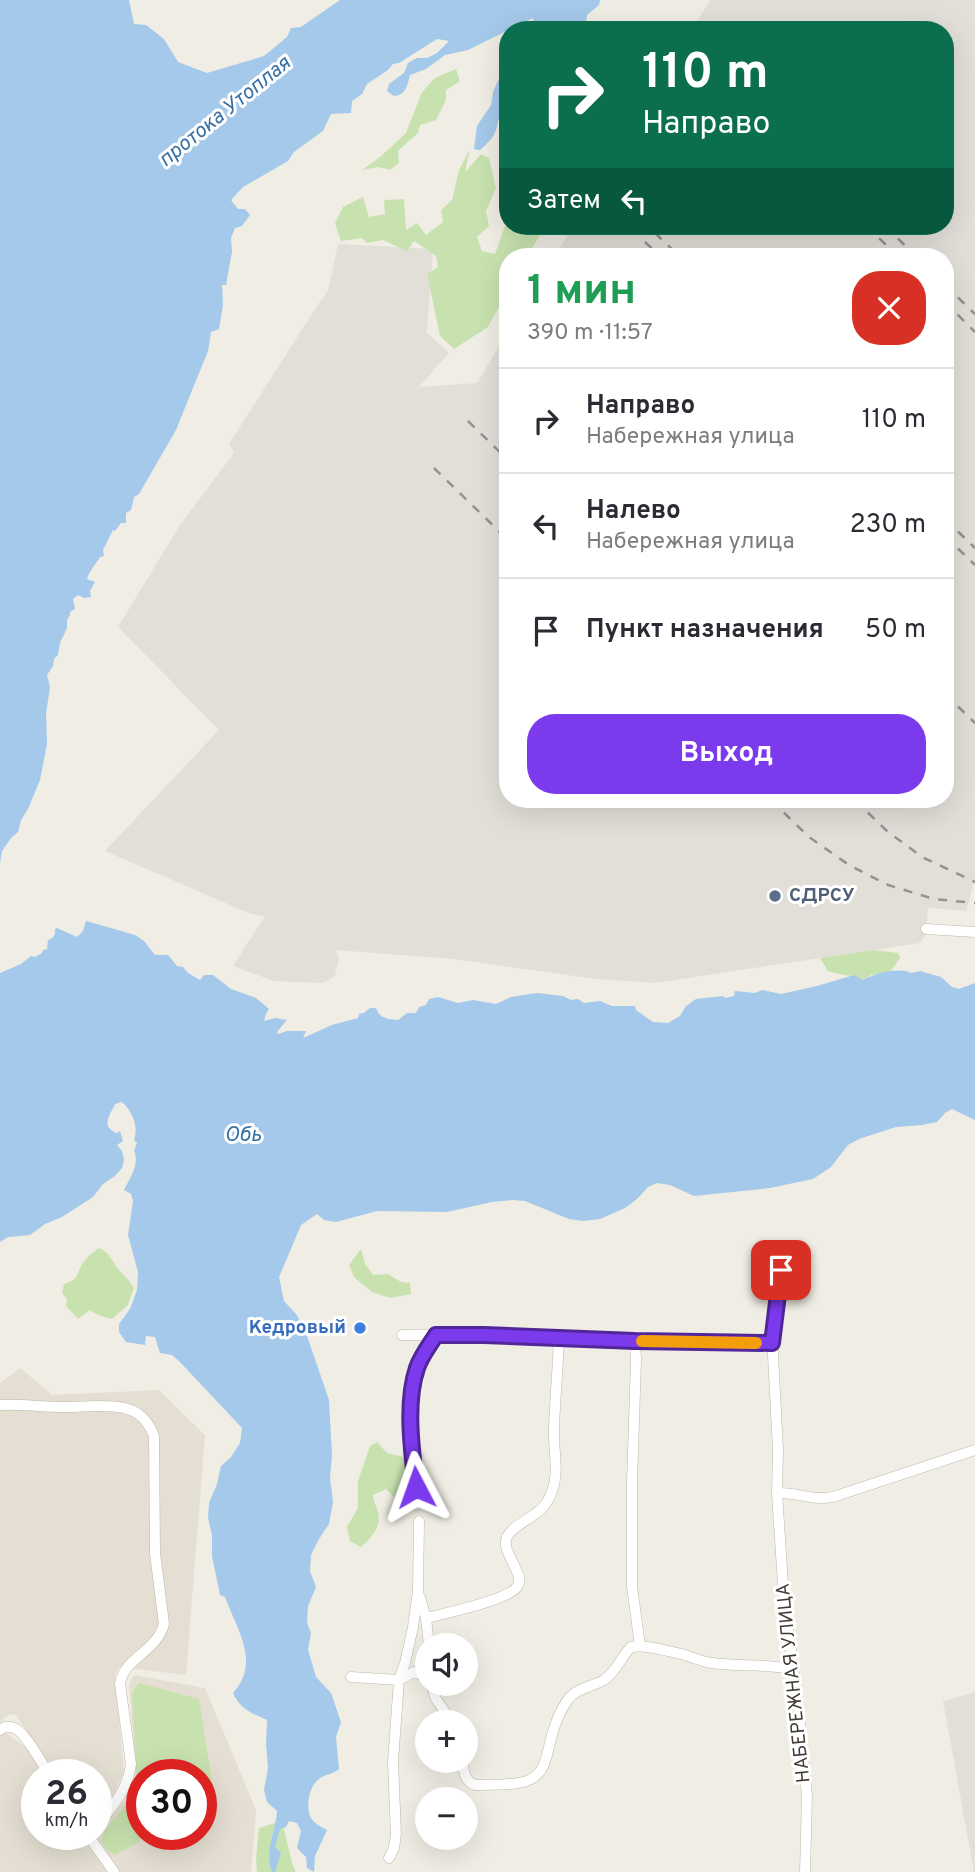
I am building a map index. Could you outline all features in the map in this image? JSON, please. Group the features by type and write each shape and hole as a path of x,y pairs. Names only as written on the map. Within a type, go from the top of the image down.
{"street":[{"path":"926,929 975,932"},
{"name":"НАБЕРЕЖНАЯ УЛИЦА","path":"781,1270 772,1343 778,1450 777,1493 784,1600 807,1796 805,1872"},
{"path":"402,1335 477,1334 635,1341 772,1343"},
{"path":"418,1505 411,1394 421,1360 436,1335"},
{"path":"426,1618 491,1600 512,1592 518,1586 519,1576 508,1552 506,1540 509,1534 546,1504 556,1481 554,1428 559,1337"},
{"path":"635,1341 632,1586 640,1646"},
{"path":"0,1405 124,1408 149,1423 154,1436 155,1553 163,1623 156,1642 121,1676 131,1764 125,1789 112,1806"},
{"path":"777,1493 792,1492 820,1500 975,1450"},
{"path":"389,1858 396,1834 393,1762 399,1680 413,1627 418,1591 419,1521"},
{"path":"418,1591 428,1633"},
{"path":"465,1773 470,1783 475,1785 517,1783 539,1775 547,1759 552,1734 569,1698 613,1673 631,1647 640,1646 685,1655 707,1663 764,1664 794,1670"},
{"path":"351,1677 399,1680 415,1672"},
{"path":"0,1730 11,1727 19,1731 39,1759"},
{"path":"99,1850 114,1872"}],"shaded area":[{"path":"710,0 975,0 975,879 966,911 928,908 925,936 920,943 655,983 596,979 453,959 335,950 339,957 335,976 323,983 274,981 233,966 265,916 251,914 105,851 219,730 118,627 180,525 234,453 229,444 328,291 338,244 433,249 427,333 449,353 419,387 477,383 499,346 499,808 954,808 954,248 560,248 567,235 954,235 954,21 697,21"},
{"path":"20,1368 52,1395 159,1390 205,1435 186,1675 120,1667 115,1675 124,1772 112,1797 112,1759 45,1759 16,1715 10,1714 0,1722 0,1383"},
{"path":"134,1675 205,1688 256,1810 251,1872 0,1872 0,1734 4,1731 29,1750 35,1759 21,1759 21,1850 112,1850 112,1815 126,1800 126,1850 217,1850 217,1759 134,1759 129,1684"},
{"path":"975,1692 975,1872 974,1872 943,1701"}],"green space":[{"path":"456,69 460,81 446,90 446,100 436,120 420,125 418,133 398,151 399,163 390,170 378,167 362,170 406,133 422,92 435,78"},
{"path":"470,149 465,172 481,154 489,158 496,188 486,211 489,226 477,237 482,251 495,254 502,235 540,235 532,248 499,248 499,307 488,327 454,349 440,336 427,274 438,267 436,256 414,241 407,251 383,240 367,243 362,238 341,241 335,223 343,207 363,197 369,217 385,214 384,200 404,199 406,230 417,223 426,235 443,222 441,210 452,200 459,170"},
{"path":"874,950 898,953 900,958 890,972 871,975 863,980 828,971 820,958"},
{"path":"99,1248 108,1255 134,1288 128,1305 112,1319 90,1310 78,1319 66,1306 67,1299 62,1293 64,1284 75,1279 84,1262"},
{"path":"361,1249 365,1264 373,1275 388,1274 401,1282 410,1283 411,1294 390,1298 372,1292 354,1277 349,1265"},
{"path":"377,1442 387,1453 408,1458 411,1496 394,1497 386,1489 373,1495 378,1523 372,1536 361,1547 350,1541 347,1527 358,1508 358,1481 370,1446"},
{"path":"139,1683 199,1699 208,1759 136,1759 132,1692"},
{"path":"126,1805 126,1849 115,1855 107,1850 112,1850 112,1821"},
{"path":"282,1821 296,1872 257,1872 259,1828"}],"water":[{"name":"протока Утоплая","path":"0,0 129,0 134,24 146,25 164,39 178,62 207,73 264,56 287,37 291,28 301,27 340,0 600,0 599,5 587,15 586,21 534,21 533,18 527,21 499,21 499,35 468,50 445,55 426,69 410,75 401,94 394,96 387,91 389,84 404,73 408,63 437,53 449,41 437,39 393,64 367,84 362,94 352,101 351,113 331,114 323,131 294,152 288,161 243,187 231,200 238,209 245,209 250,215 242,226 235,228 231,238 232,252 226,285 222,285 223,305 219,329 211,332 208,351 176,430 139,494 134,497 131,510 126,513 126,523 121,523 113,530 103,550 104,556 100,557 87,579 95,582 90,591 91,597 78,595 73,599 75,609 70,612 58,655 47,675 50,687 46,714 47,744 40,780 18,832 2,851 0,864"},
{"path":"499,78 499,120 496,130 480,150 474,149 477,126 491,105"},
{"name":"Обь","path":"86,921 135,935 144,941 155,955 168,955 177,966 183,967 200,980 204,975 213,975 231,989 256,998 269,1009 264,1021 275,1018 287,1020 278,1034 306,1031 303,1038 332,1025 358,1018 359,1014 370,1008 376,1008 385,1018 398,1020 407,1013 416,1013 429,999 438,997 458,1003 473,1000 496,1004 511,997 537,993 578,999 584,1003 600,1001 612,1006 635,1006 636,1010 653,1022 668,1023 680,1016 686,1006 696,999 725,998 734,996 735,991 755,993 762,990 781,994 854,975 863,980 887,972 920,971 941,977 952,987 959,989 975,983 975,1120 952,1109 937,1122 896,1127 859,1139 848,1145 831,1167 813,1179 770,1188 694,1196 670,1185 657,1183 648,1187 625,1208 600,1219 583,1221 569,1219 525,1201 512,1200 447,1212 377,1211 336,1222 324,1220 317,1214 301,1225 279,1277 284,1301 305,1330 329,1400 333,1502 329,1524 311,1555 310,1571 316,1587 308,1606 307,1623 311,1633 308,1650 316,1677 331,1693 341,1722 336,1737 339,1769 319,1779 309,1796 310,1816 315,1823 327,1830 315,1856 314,1872 307,1868 306,1857 297,1848 301,1831 297,1823 289,1821 286,1827 280,1829 275,1847 281,1853 275,1872 272,1872 269,1857 277,1811 267,1802 264,1790 268,1768 267,1720 243,1707 233,1693 241,1681 246,1658 225,1597 220,1595 208,1518 209,1503 221,1466 240,1443 242,1428 179,1361 172,1355 160,1353 155,1337 146,1336 145,1345 126,1342 119,1332 119,1324 130,1309 137,1290 138,1272 128,1235 133,1201 131,1194 124,1190 135,1166 136,1129 134,1119 122,1102 115,1104 108,1124 117,1133 120,1131 123,1141 117,1145 124,1160 122,1168 103,1184 93,1197 62,1217 45,1224 30,1235 8,1237 0,1242 0,973 47,949 48,940 54,936 55,929 77,937 83,931"}],"railway":[{"path":"657,235 671,248"},
{"path":"876,235 889,248"},
{"path":"894,235 908,248"},
{"path":"645,242 651,248"},
{"path":"954,294 975,314"},
{"path":"954,311 975,332"},
{"path":"468,421 499,451"},
{"path":"434,468 499,531"},
{"path":"954,528 975,548"},
{"path":"954,545 975,565"},
{"path":"954,703 975,723"},
{"path":"779,808 809,837 849,865 888,885 934,899 975,903"},
{"path":"863,808 887,831 922,857 975,882"}],"slow traffic":[{"path":"642,1341 756,1343"}],"place":[{"name":"СДРСУ","path":"775,896"},
{"name":"Кедровый","path":"360,1328"}],"route":[{"path":"416,1487 411,1394 421,1360 436,1335 772,1343 781,1270"}]}
